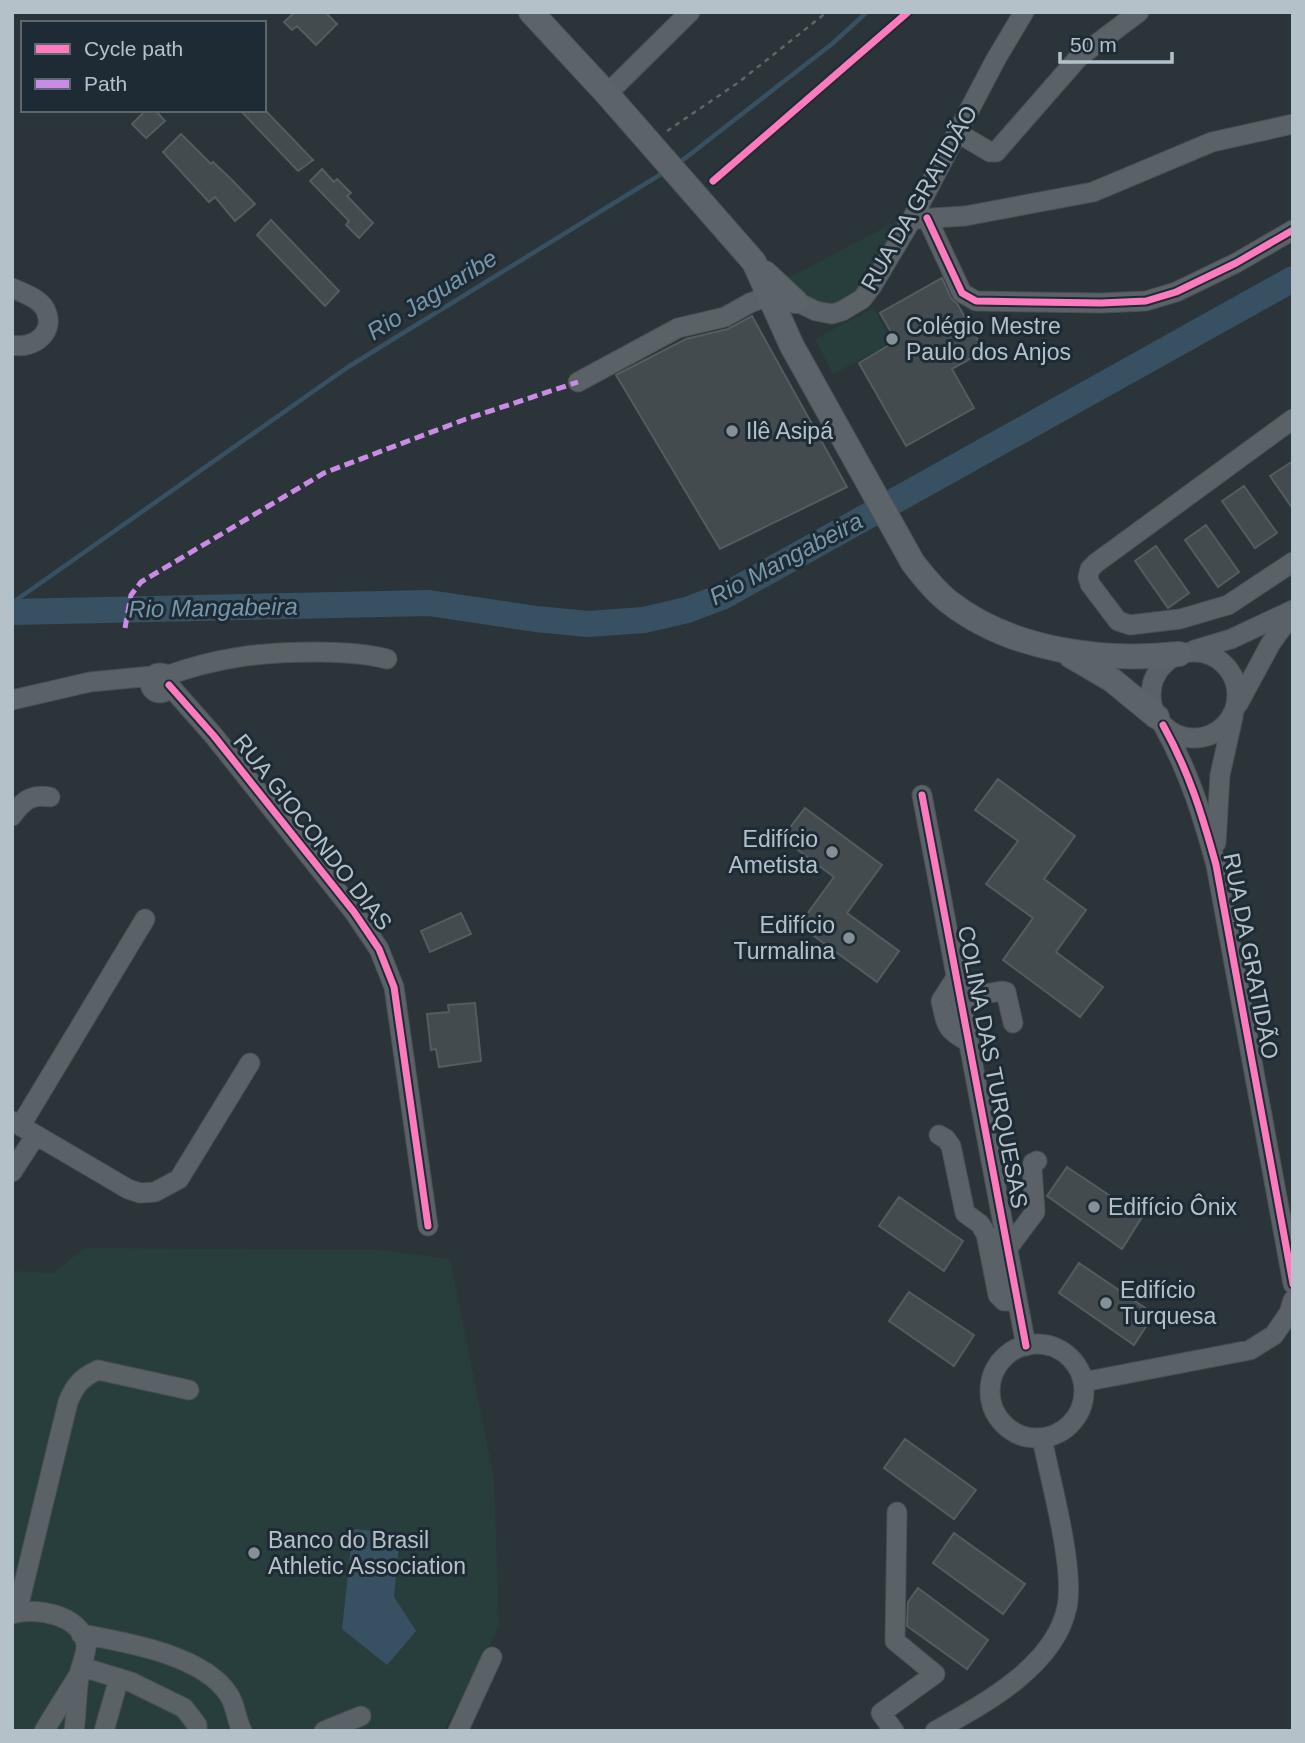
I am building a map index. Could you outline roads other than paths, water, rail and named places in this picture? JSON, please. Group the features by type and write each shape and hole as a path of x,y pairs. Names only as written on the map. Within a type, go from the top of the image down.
{"main road":[{"name":"RUA DA GRATIDÃO","path":"531,12 607,94 754,262 792,346 913,563 948,601 990,626 1058,649 1112,680 1160,721"},
{"path":"754,262 795,301"},
{"name":"RUA DA GRATIDÃO","path":"1058,649 1120,657 1183,653"}],"street":[{"path":"607,94 690,12"},
{"name":"RUA DA GRATIDÃO","path":"771,295 832,314 854,305 872,286 919,219 965,137 996,59 1024,12"},
{"path":"965,137 990,152 996,152 1079,57 1139,12"},
{"path":"1293,124 1212,142 1093,192 965,216 919,219 962,293 976,300 1101,303 1146,301 1176,292 1236,263 1293,230"},
{"path":"12,288 40,303 47,318 46,328 35,343 26,347 12,345"},
{"path":"578,382 678,328 725,317 771,295"},
{"path":"1293,419 1096,563 1087,577 1118,621 1130,625 1180,619 1228,605 1293,562"},
{"path":"1293,611 1271,643 1235,711 1219,732 1208,737 1184,737 1160,721 1152,706 1151,693 1159,669 1168,660 1231,639 1293,611"},
{"path":"1183,653 1201,652 1215,657 1227,666 1237,686 1235,711"},
{"path":"160,684 199,664 262,653 354,653 387,659"},
{"name":"RUA GIOCONDO DIAS","path":"12,700 90,682 124,679 160,684 214,736 354,912 384,958 394,987 428,1226"},
{"name":"RUA DA GRATIDÃO","path":"1216,865 1220,775 1235,711"},
{"name":"RUA DA GRATIDÃO","path":"1160,721 1189,776 1216,865 1293,1284"},
{"path":"12,816 28,798 37,795 50,797"},
{"name":"COLINA DAS TURQUESAS","path":"922,795 970,1042 1002,1251 1017,1301 1026,1346"},
{"path":"12,1172 23,1127 145,919"},
{"path":"957,976 942,1001 947,1027 950,1032 970,1042"},
{"path":"961,998 1006,992 1013,1023"},
{"path":"23,1127 128,1189 140,1193 155,1192 179,1179 250,1063"},
{"path":"939,1136 951,1146 965,1213 984,1228 1002,1251 1035,1212 1032,1168 1037,1161"},
{"path":"1083,1382 1250,1350 1274,1335 1289,1313 1293,1300"},
{"path":"1038,1344 1062,1352 1072,1360 1083,1382 1084,1397 1079,1412 1070,1425 1057,1434 1042,1438 1026,1437 1012,1431 1000,1421 992,1407 990,1391 996,1369 1012,1352 1026,1346 1038,1344"},
{"path":"189,1391 98,1370 75,1385 68,1402 14,1613 39,1611 56,1615 81,1634 186,1661 218,1682 229,1694 242,1731"},
{"path":"935,1731 976,1709 1019,1677 1043,1654 1062,1622 1067,1605 1068,1586 1042,1438"},
{"path":"894,1731 881,1713 935,1674 895,1641 897,1512"},
{"path":"74,1731 86,1646 81,1634"},
{"path":"458,1731 492,1657"},
{"path":"81,1670 131,1682 184,1708 197,1725 197,1731"},
{"path":"44,1731 81,1670"},
{"path":"104,1731 119,1678"},
{"path":"324,1731 362,1716"}],"water":[{"path":"353,1529 400,1533 394,1597 416,1631 387,1665 342,1629"}],"waterway":[{"name":"Rio Jaguaribe","path":"679,163 832,44 867,12"},
{"name":"Rio Jaguaribe","path":"12,603 348,367 666,171"},
{"name":"Rio Mangabeira","path":"12,612 429,603 588,624 644,620 687,610 724,596 1293,279"}],"place":[{"name":"Colégio Mestre Paulo dos Anjos","path":"892,339"},
{"name":"Ilê Asipá","path":"732,431"},
{"name":"Edifício Ametista","path":"832,852"},
{"name":"Edifício Turmalina","path":"849,938"},
{"name":"Edifício Ônix","path":"1094,1207"},
{"name":"Edifício Turquesa","path":"1106,1303"},
{"name":"Banco do Brasil Athletic Association","path":"254,1553"}]}
